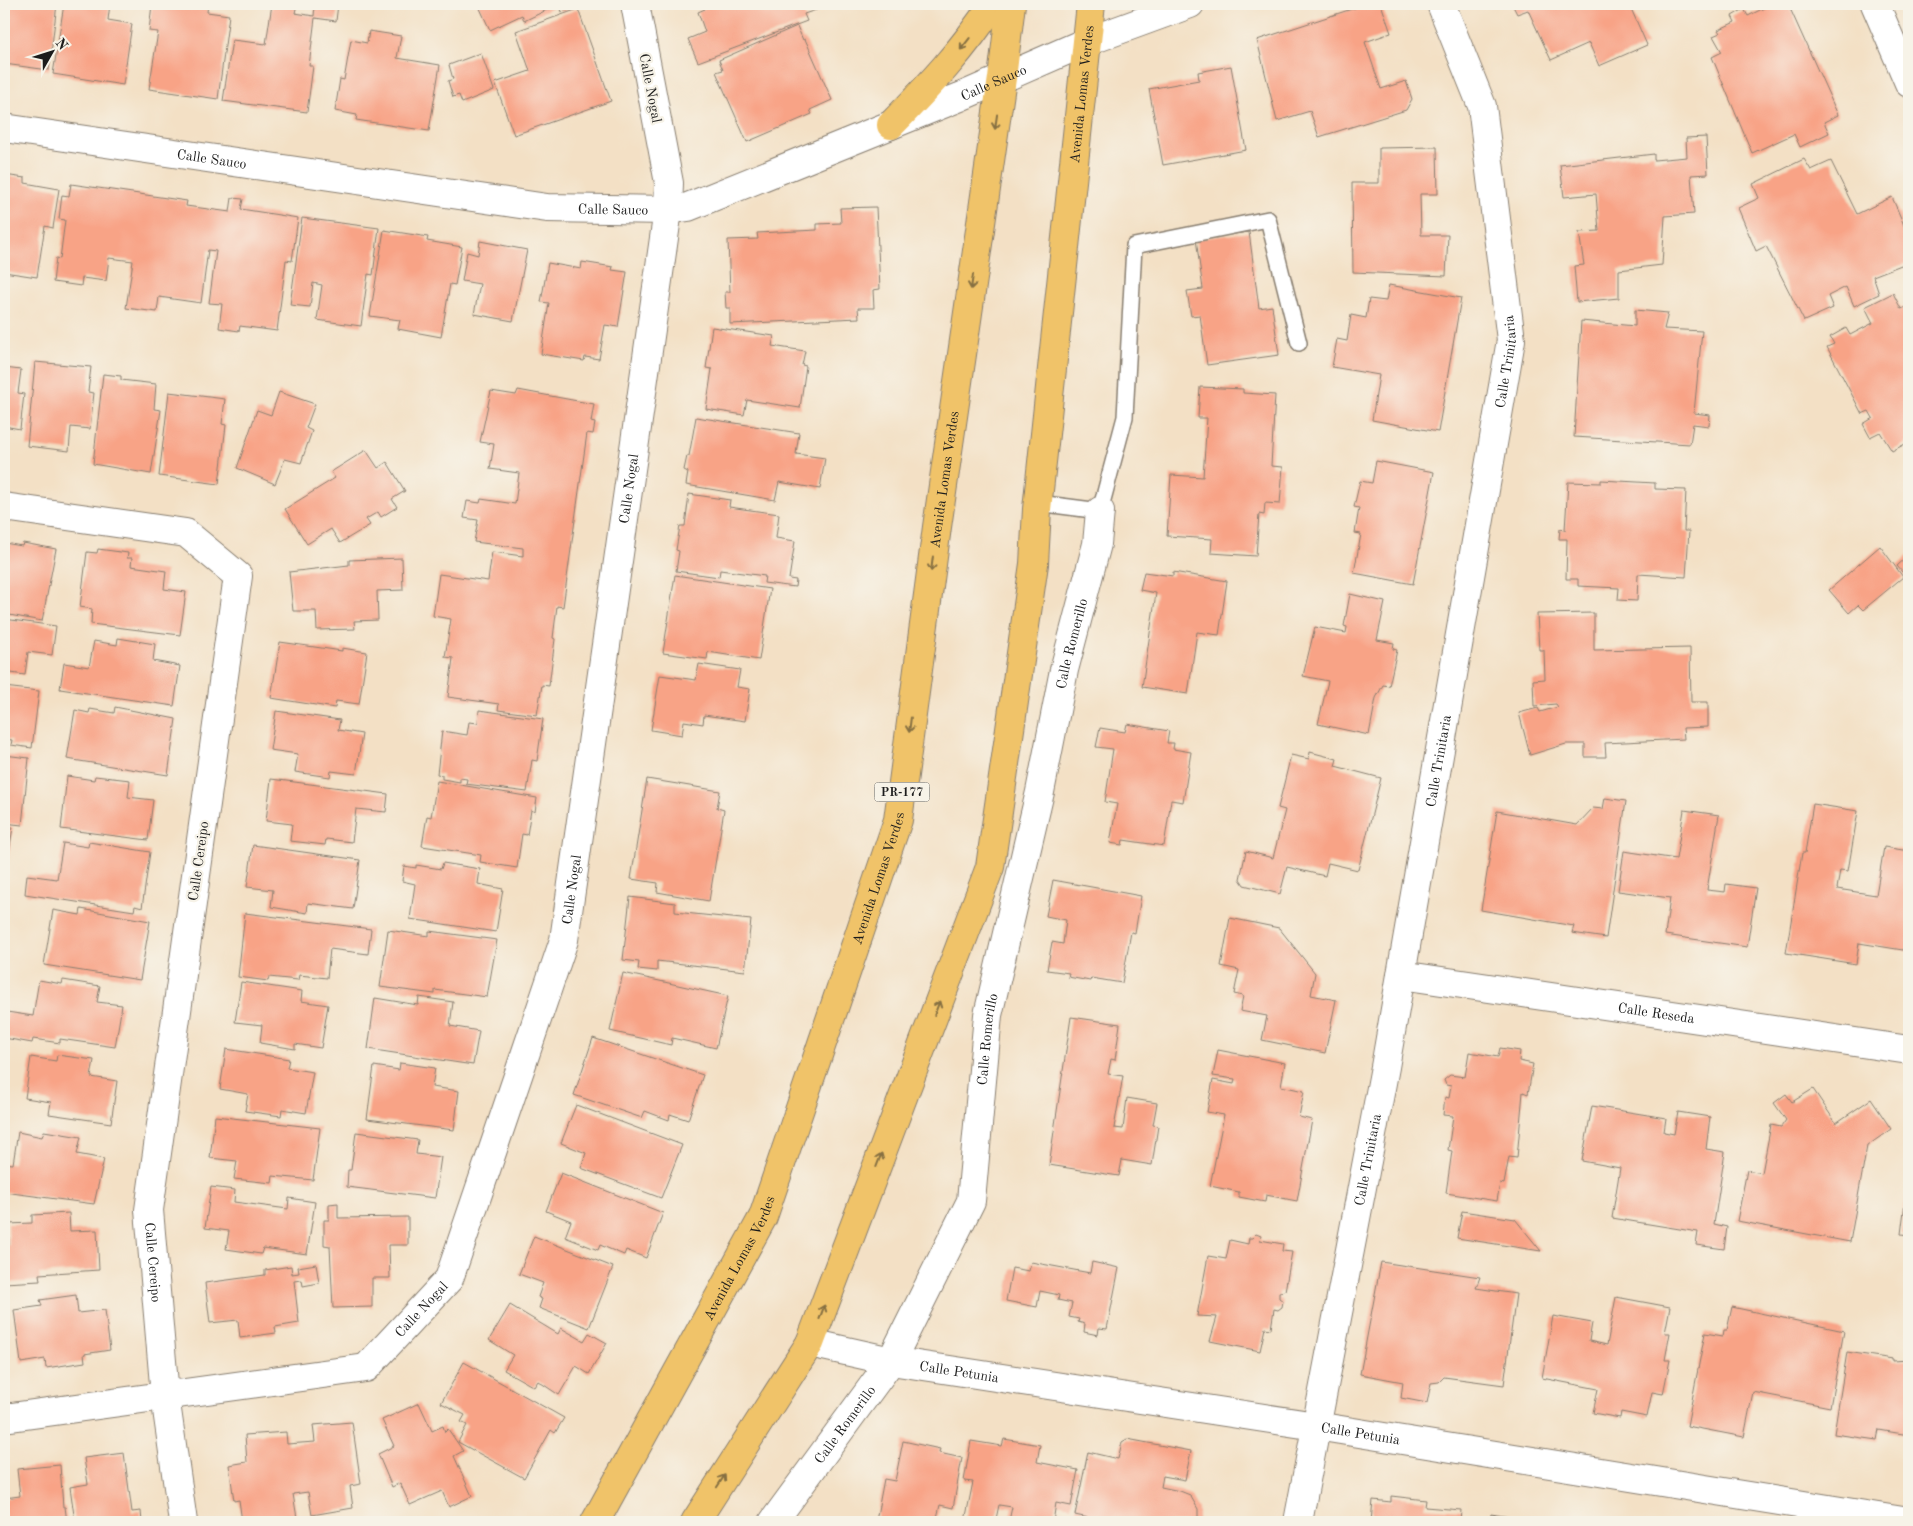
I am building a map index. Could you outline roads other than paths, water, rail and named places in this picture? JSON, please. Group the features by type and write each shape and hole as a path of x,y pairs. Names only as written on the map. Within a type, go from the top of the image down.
{"main road":[{"path":"891,125 946,68 978,27 993,4"},
{"name":"Avenida Lomas Verdes","path":"595,1522 763,1217 898,820 937,526 1011,4"},
{"name":"Avenida Lomas Verdes","path":"695,1522 810,1343 990,867 1034,564 1038,503 1091,4"}],"street":[{"name":"Calle Nogal","path":"4,1418 366,1368 449,1279 564,940 668,210 669,183 635,4"},
{"name":"Calle Sauco","path":"4,128 547,208 668,210 688,207 891,125 1086,42 1190,4"},
{"name":"Calle Trinitaria","path":"1298,1522 1385,1067 1511,340 1482,106 1441,4"},
{"path":"1875,4 1909,83"},
{"name":"Calle Cereipo","path":"4,507 186,533 238,576 149,1210 165,1396"},
{"name":"Calle Romerillo","path":"773,1522 891,1361 971,1201 988,1015 1040,792 1064,670 1097,544 1100,511"},
{"name":"Calle Reseda","path":"1401,975 1909,1050"},
{"name":"Calle Petunia","path":"810,1343 891,1361 1316,1426 1909,1522"},
{"path":"165,1396 183,1522"}],"lane":[{"path":"1038,503 1100,511 1125,417 1134,246 1268,219 1299,343"}]}
